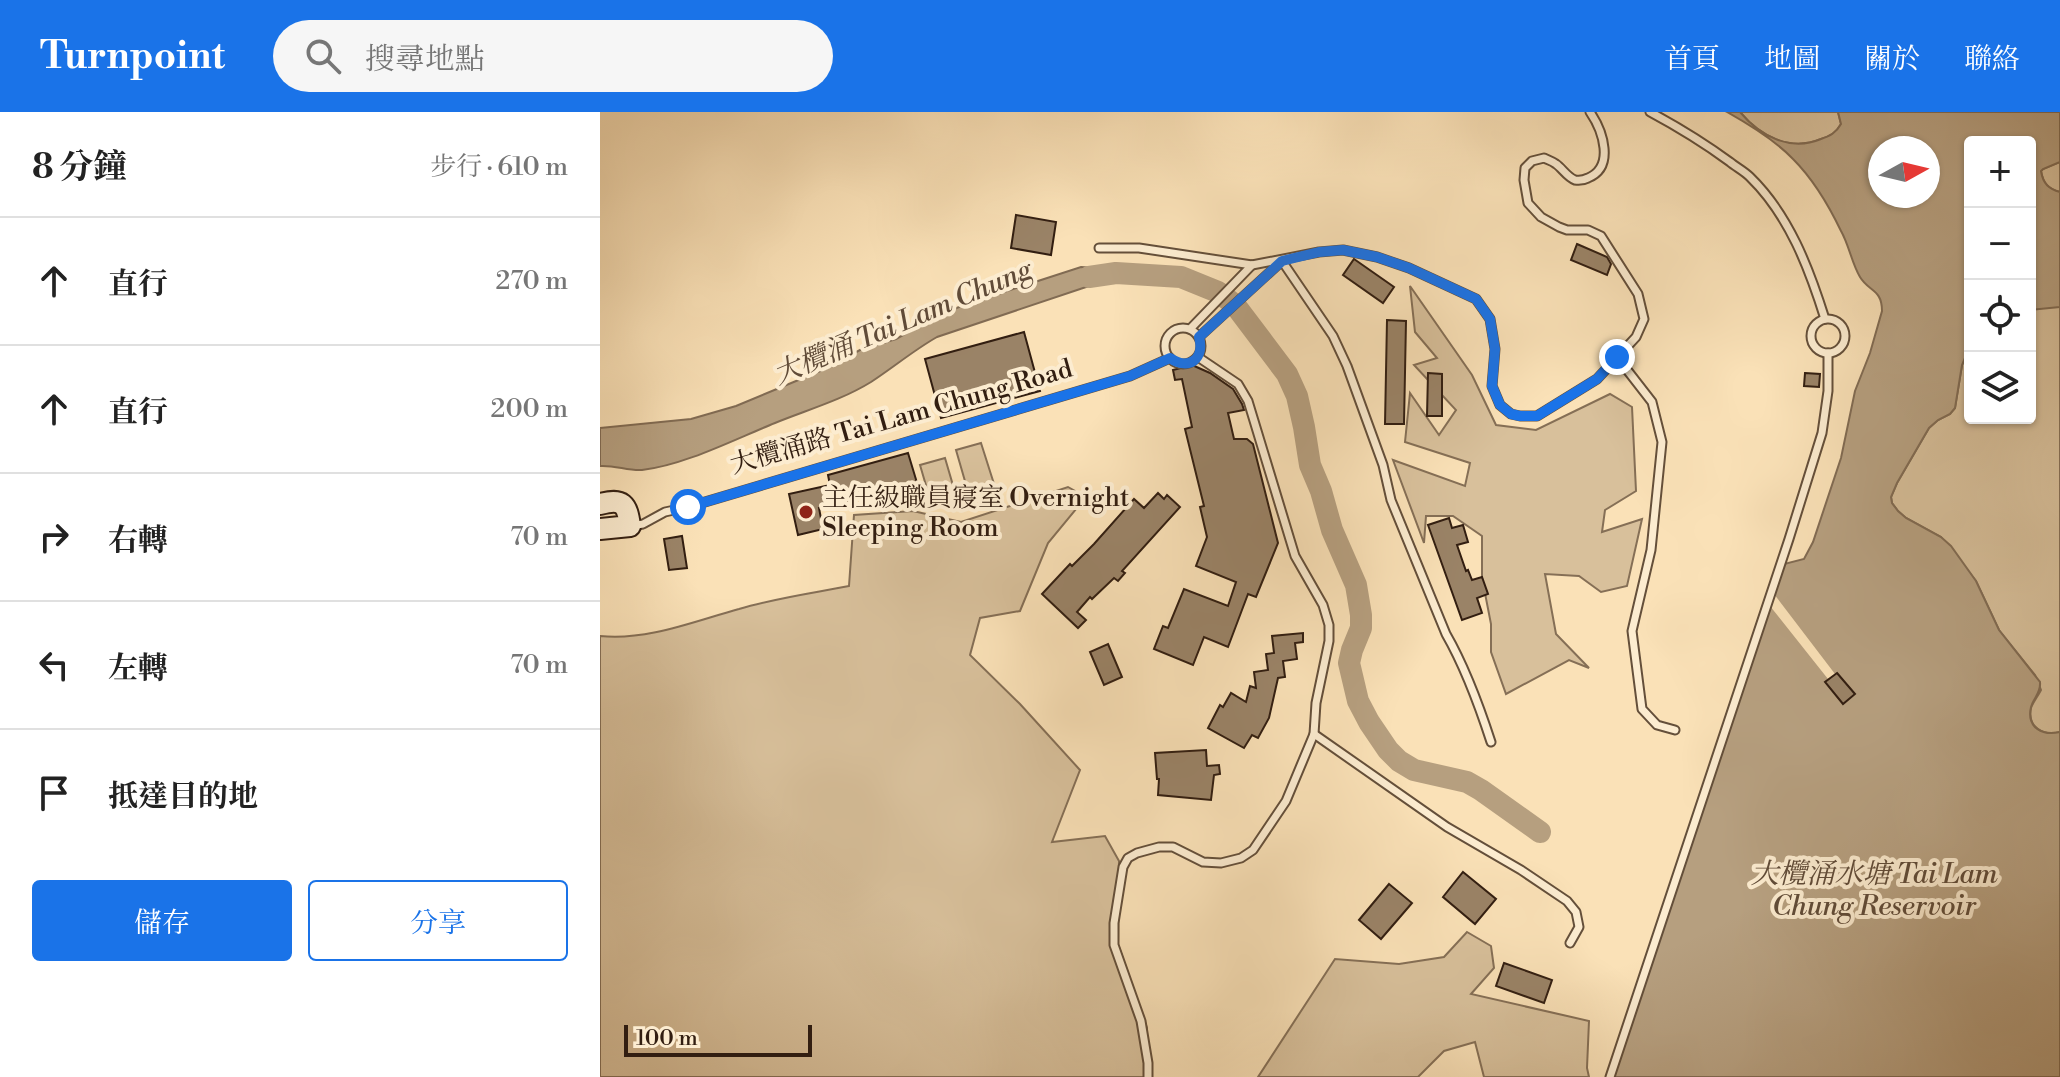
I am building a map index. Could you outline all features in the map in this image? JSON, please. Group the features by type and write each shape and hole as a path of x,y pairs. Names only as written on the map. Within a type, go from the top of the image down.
{"street":[{"path":"600,504 621,502 626,508 630,526"},
{"name":"大欖涌路 Tai Lam Chung Road","path":"600,529 630,526"}],"lane":[{"path":"1099,248 1139,248 1252,265 1343,250 1398,264 1476,299 1490,319 1495,349 1492,386 1500,405 1511,414 1537,416 1597,379 1636,337 1644,319 1638,294 1601,236 1588,230 1567,230 1541,217 1528,203 1525,168 1532,161 1544,158 1576,180 1597,173 1604,163 1601,131 1590,112"},
{"path":"1650,112 1703,141 1749,176 1779,214 1798,246 1825,319"},
{"path":"1199,337 1282,261"},
{"path":"1282,261 1333,336 1347,366 1383,465 1391,500 1491,742"},
{"path":"1190,329 1252,265"},
{"path":"1825,319 1841,324 1845,335 1842,346 1828,353 1817,350 1811,340 1812,329 1825,319"},
{"path":"1178,329 1190,329 1199,337 1201,347 1198,357 1189,363 1174,362 1165,347 1169,336 1178,329"},
{"path":"1610,1077 1822,433 1828,391 1828,353"},
{"path":"1148,1077 1141,1021 1114,945 1114,923 1123,867 1128,858 1137,853 1159,847 1173,847 1203,862 1221,863 1241,858 1253,850 1286,801 1314,734 1316,703 1329,641 1329,625 1323,605 1295,556 1248,401 1238,384 1198,357"},
{"path":"1617,357 1652,402 1662,442 1651,550 1632,631 1642,709 1657,725 1675,730"},
{"name":"大欖涌路 Tai Lam Chung Road","path":"630,526 643,524 665,512 1130,376 1170,358"},
{"path":"685,496 688,507"},
{"path":"1314,734 1447,827 1567,901 1576,912 1579,927 1570,943"}],"shaded area":[{"path":"1740,112 1838,112 1841,124 1832,134 1798,144 1766,135"},
{"path":"2060,162 2060,192 2047,185 2041,171"},
{"path":"1410,286 1472,375 1496,425 1536,430 1610,394 1632,407 1636,491 1605,510 1602,532 1642,519 1627,586 1601,592 1579,576 1545,574 1556,634 1589,668 1569,660 1506,694 1491,652 1491,624 1482,578 1482,536 1453,516 1426,516 1424,543 1393,460 1465,486 1470,463 1405,442 1410,393 1439,435 1456,410 1414,365 1437,358 1415,332"},
{"path":"2060,307 2060,732 2054,733 2034,725 2031,708 2041,690 2035,675 1999,630 1976,581 1941,537 1906,518 1892,503 1891,497 1929,428 1955,408 1964,360 1964,424 2036,424 2036,309"},
{"path":"981,443 995,487 969,495 956,450"},
{"path":"945,458 957,499 932,506 920,465"},
{"path":"1068,487 1086,497 1048,543 1020,611 980,618 970,655 1080,770 1052,842 1105,836 1119,861 1118,944 1147,1028 1146,1064 1149,1077 600,1077 600,636 653,633 766,602 849,586 854,515 913,511 961,522"},
{"path":"1467,932 1491,946 1494,968 1471,994 1589,1021 1589,1077 1484,1077 1475,1042 1444,1051 1418,1077 1258,1077 1335,959 1399,964 1444,957"}],"water":[{"name":"大欖涌水塘 Tai Lam Chung Reservoir","path":"1727,112 1740,112 1766,135 1798,144 1809,143 1835,132 1841,124 1838,112 2060,112 2060,162 2041,171 2047,185 2060,192 2060,307 2036,309 2036,136 1964,136 1964,360 1955,408 1929,428 1891,497 1892,503 1906,518 1951,546 1976,581 1999,630 2040,682 2031,707 2033,725 2048,733 2060,732 2060,1077 1614,1077 1784,564 1804,559 1813,542 1841,458 1855,391 1882,311 1880,299 1860,277 1844,236 1820,193 1793,159 1762,133"},
{"name":"大欖涌 Tai Lam Chung","path":"1081,267 1109,269 1116,273 1101,282 937,337 848,394 692,457 642,470 600,466 600,428 691,419 736,406 825,369 860,350 896,339 943,313"}],"pier":[{"path":"1774,594 1835,674 1855,694 1843,704 1825,682 1828,679 1770,606"}],"building":[{"path":"1016,215 1056,222 1051,255 1011,248"},
{"path":"1577,244 1607,257 1611,264 1607,275 1571,260"},
{"path":"1354,259 1394,287 1383,303 1343,275"},
{"path":"1387,320 1406,321 1404,424 1385,424"},
{"path":"1024,332 1040,391 941,418 925,359"},
{"path":"1192,365 1233,389 1242,404 1244,410 1228,413 1234,439 1247,439 1253,444 1278,543 1256,597 1248,594 1228,647 1204,637 1193,665 1154,649 1163,626 1168,628 1184,589 1228,606 1236,582 1196,566 1207,537 1200,507 1204,506 1185,429 1192,427 1182,379 1175,380 1173,370"},
{"path":"1428,373 1442,374 1442,416 1427,416"},
{"path":"1805,373 1820,374 1819,387 1804,386"},
{"path":"908,453 921,496 892,504 888,490 819,508 823,529 798,535 789,494 830,485 828,475"},
{"path":"1158,493 1164,499 1167,495 1180,507 1122,571 1125,573 1118,581 1114,578 1077,612 1086,620 1078,628 1042,594 1094,544 1134,499 1144,508"},
{"path":"1449,518 1452,528 1463,525 1468,542 1457,545 1466,571 1472,580 1482,577 1488,594 1477,598 1482,613 1462,620 1428,525"},
{"path":"682,536 687,568 669,570 664,539"},
{"path":"1303,633 1303,642 1295,643 1297,659 1283,661 1285,677 1278,678 1269,718 1258,738 1252,735 1244,748 1208,728 1220,705 1223,707 1231,693 1246,702 1250,686 1256,688 1254,672 1268,670 1266,654 1274,653 1272,636"},
{"path":"1108,644 1122,677 1104,685 1090,652"},
{"path":"1837,673 1855,694 1843,704 1825,682"},
{"path":"1206,750 1207,766 1219,765 1220,774 1214,775 1211,800 1158,795 1155,753"},
{"path":"1463,872 1496,899 1475,924 1443,897"},
{"path":"1389,884 1412,903 1381,939 1359,920"},
{"path":"1504,963 1552,980 1544,1003 1496,986"}],"waterway":[{"name":"大欖涌 Tai Lam Chung","path":"1089,277 1116,273 1181,277 1218,292 1235,305 1287,374 1297,396 1310,465 1332,530 1356,585 1361,628 1349,663 1358,701 1369,722 1399,761 1414,770 1467,782 1540,832"}],"place":[{"name":"主任級職員寢室 Overnight Sleeping Room","path":"806,512"}],"route":[{"path":"688,507 1130,376 1170,358 1179,364 1194,361 1200,352 1199,337 1282,261 1319,252 1343,250 1377,257 1433,278 1476,299 1490,319 1495,349 1492,386 1500,405 1511,414 1537,416 1597,379 1617,357"}]}
